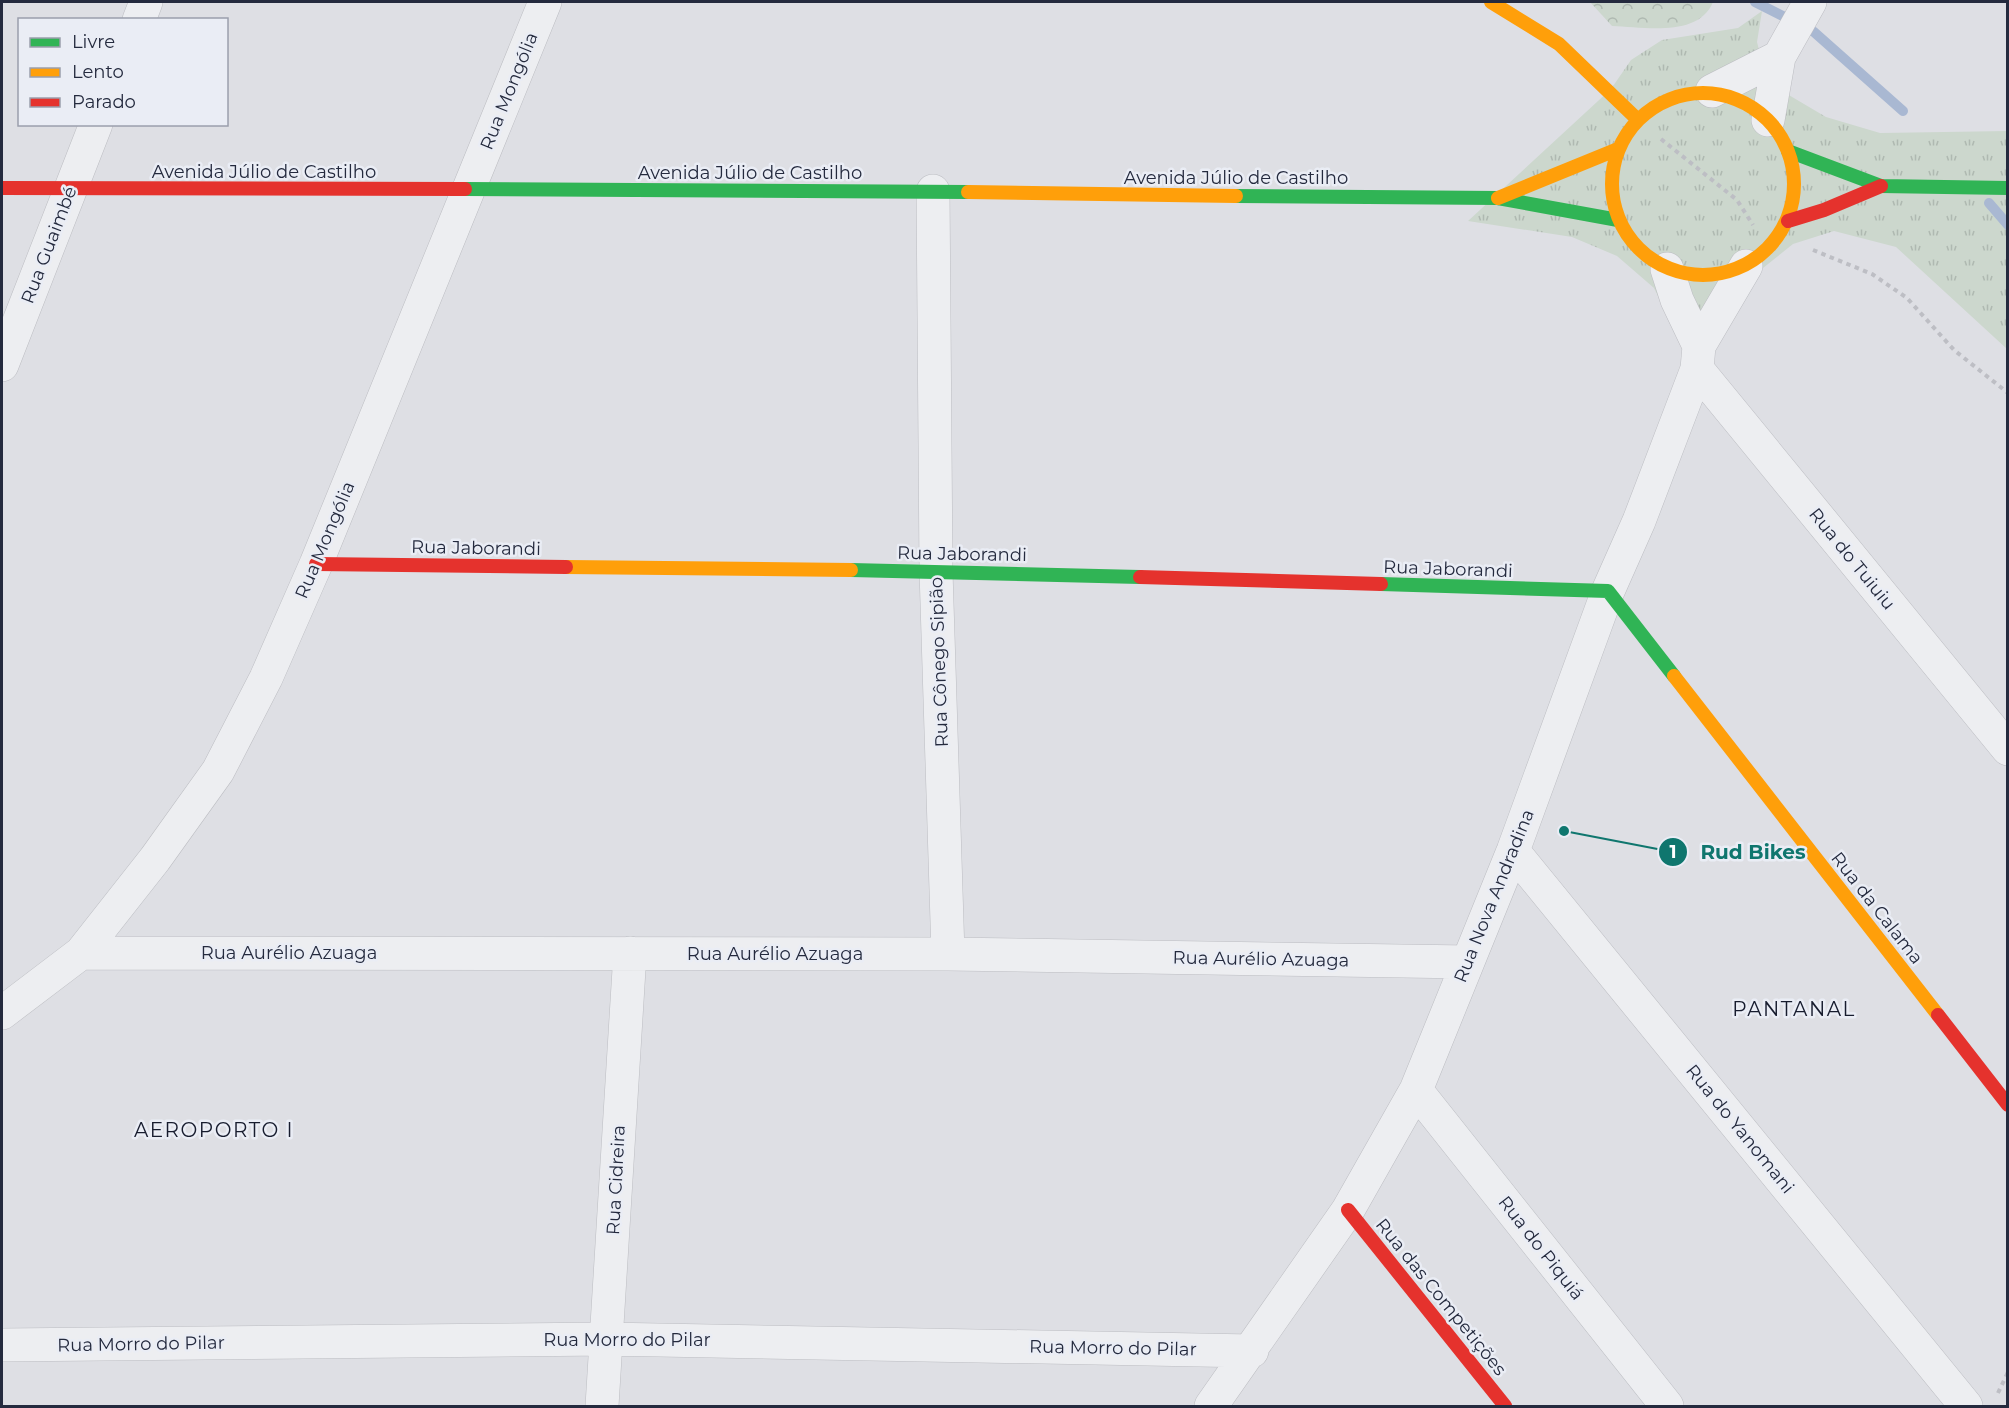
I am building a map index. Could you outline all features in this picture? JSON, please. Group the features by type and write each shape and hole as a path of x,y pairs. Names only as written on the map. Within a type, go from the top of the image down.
{"main road":[{"path":"1491,2 1559,44 1637,119"},
{"path":"1712,91 1738,99 1768,120 1788,151 1795,186 1788,221 1757,258 1707,276 1667,269 1638,250 1618,220 1610,184 1618,148 1637,119 1675,97 1712,91"},
{"path":"1498,198 1618,148"},
{"path":"1788,151 1881,186 2007,188"},
{"path":"1788,221 1824,210 1881,186"},
{"name":"Avenida Júlio de Castilho","path":"2,188 933,191 1498,198"},
{"path":"1498,198 1618,220"},
{"name":"Rua Jaborandi","path":"315,564 936,571 1608,591"},
{"name":"Rua da Calama","path":"1608,591 2007,1105"},
{"name":"Rua das Competições","path":"1348,1210 1505,1407"}],"street":[{"path":"140,18 146,2"},
{"name":"Rua Mongólia","path":"2,1013 81,953 155,858 218,771 266,678 315,564 545,2"},
{"path":"1768,120 1781,53 1809,4"},
{"path":"1712,91 1781,53"},
{"name":"Rua Guaimbé","path":"2,365 95,126"},
{"name":"Rua Cônego Sipião","path":"933,191 936,571 948,954"},
{"name":"Rua Nova Andradina","path":"1211,1407 1348,1210 1416,1090 1513,851 1608,591 1640,521 1698,358 1757,258"},
{"path":"1667,269 1698,358"},
{"name":"Rua do Tuiuiu","path":"1698,358 2007,749"},
{"name":"Rua do Yanomani","path":"1513,851 1981,1402"},
{"name":"Rua Aurélio Azuaga","path":"81,953 948,954 1468,962"},
{"name":"Rua Cidreira","path":"602,1407 630,953"},
{"name":"Rua do Piquiá","path":"1416,1090 1667,1407"},
{"name":"Rua Morro do Pilar","path":"2,1345 606,1339 1252,1351"}],"path":[{"path":"1637,119 1737,200 1757,258 1813,250 1872,274 1907,298 1954,350 2007,393"},
{"path":"1981,1402 2007,1372"}],"green space":[{"path":"1590,2 1713,2 1706,13 1695,21 1683,26 1654,28 1612,26"},
{"path":"1762,11 1757,42 1762,61 1782,91 1826,117 1880,133 2007,131 2007,349 1896,247 1834,231 1793,244 1753,276 1691,363 1654,288 1617,256 1572,237 1468,221 1611,89 1631,60 1662,40 1738,28"}],"waterway":[{"path":"1755,2 1814,32 1903,111"},
{"path":"1989,203 2008,225"}],"traffic: fast":[{"path":"1788,151 1881,186 2008,188"},
{"path":"465,189 968,192"},
{"path":"1236,196 1498,198 1618,220"},
{"path":"851,570 1140,577"},
{"path":"1381,584 1608,591 1674,676"}],"traffic: slow":[{"path":"1491,2 1559,44 1637,119"},
{"path":"1703,93 1738,100 1754,108 1767,120 1779,133 1787,149 1794,184 1787,219 1779,235 1767,248 1754,260 1738,268 1703,275 1668,268 1652,260 1639,248 1627,235 1619,219 1612,184 1619,149 1627,133 1639,120 1652,108 1668,100 1703,93"},
{"path":"1498,198 1618,149"},
{"path":"968,192 1236,196"},
{"path":"566,567 851,570"},
{"path":"1674,676 1938,1015"}],"traffic: jam":[{"path":"1788,221 1824,210 1881,186"},
{"path":"2,188 465,189"},
{"path":"316,564 566,567"},
{"path":"1140,577 1381,584"},
{"path":"1938,1015 2008,1105"},
{"path":"1348,1210 1505,1406"}],"place":[{"name":"Rud Bikes","path":"1564,831"}],"district":[{"name":"PANTANAL","path":"1794,1009"},
{"name":"AEROPORTO I","path":"214,1130"}]}
